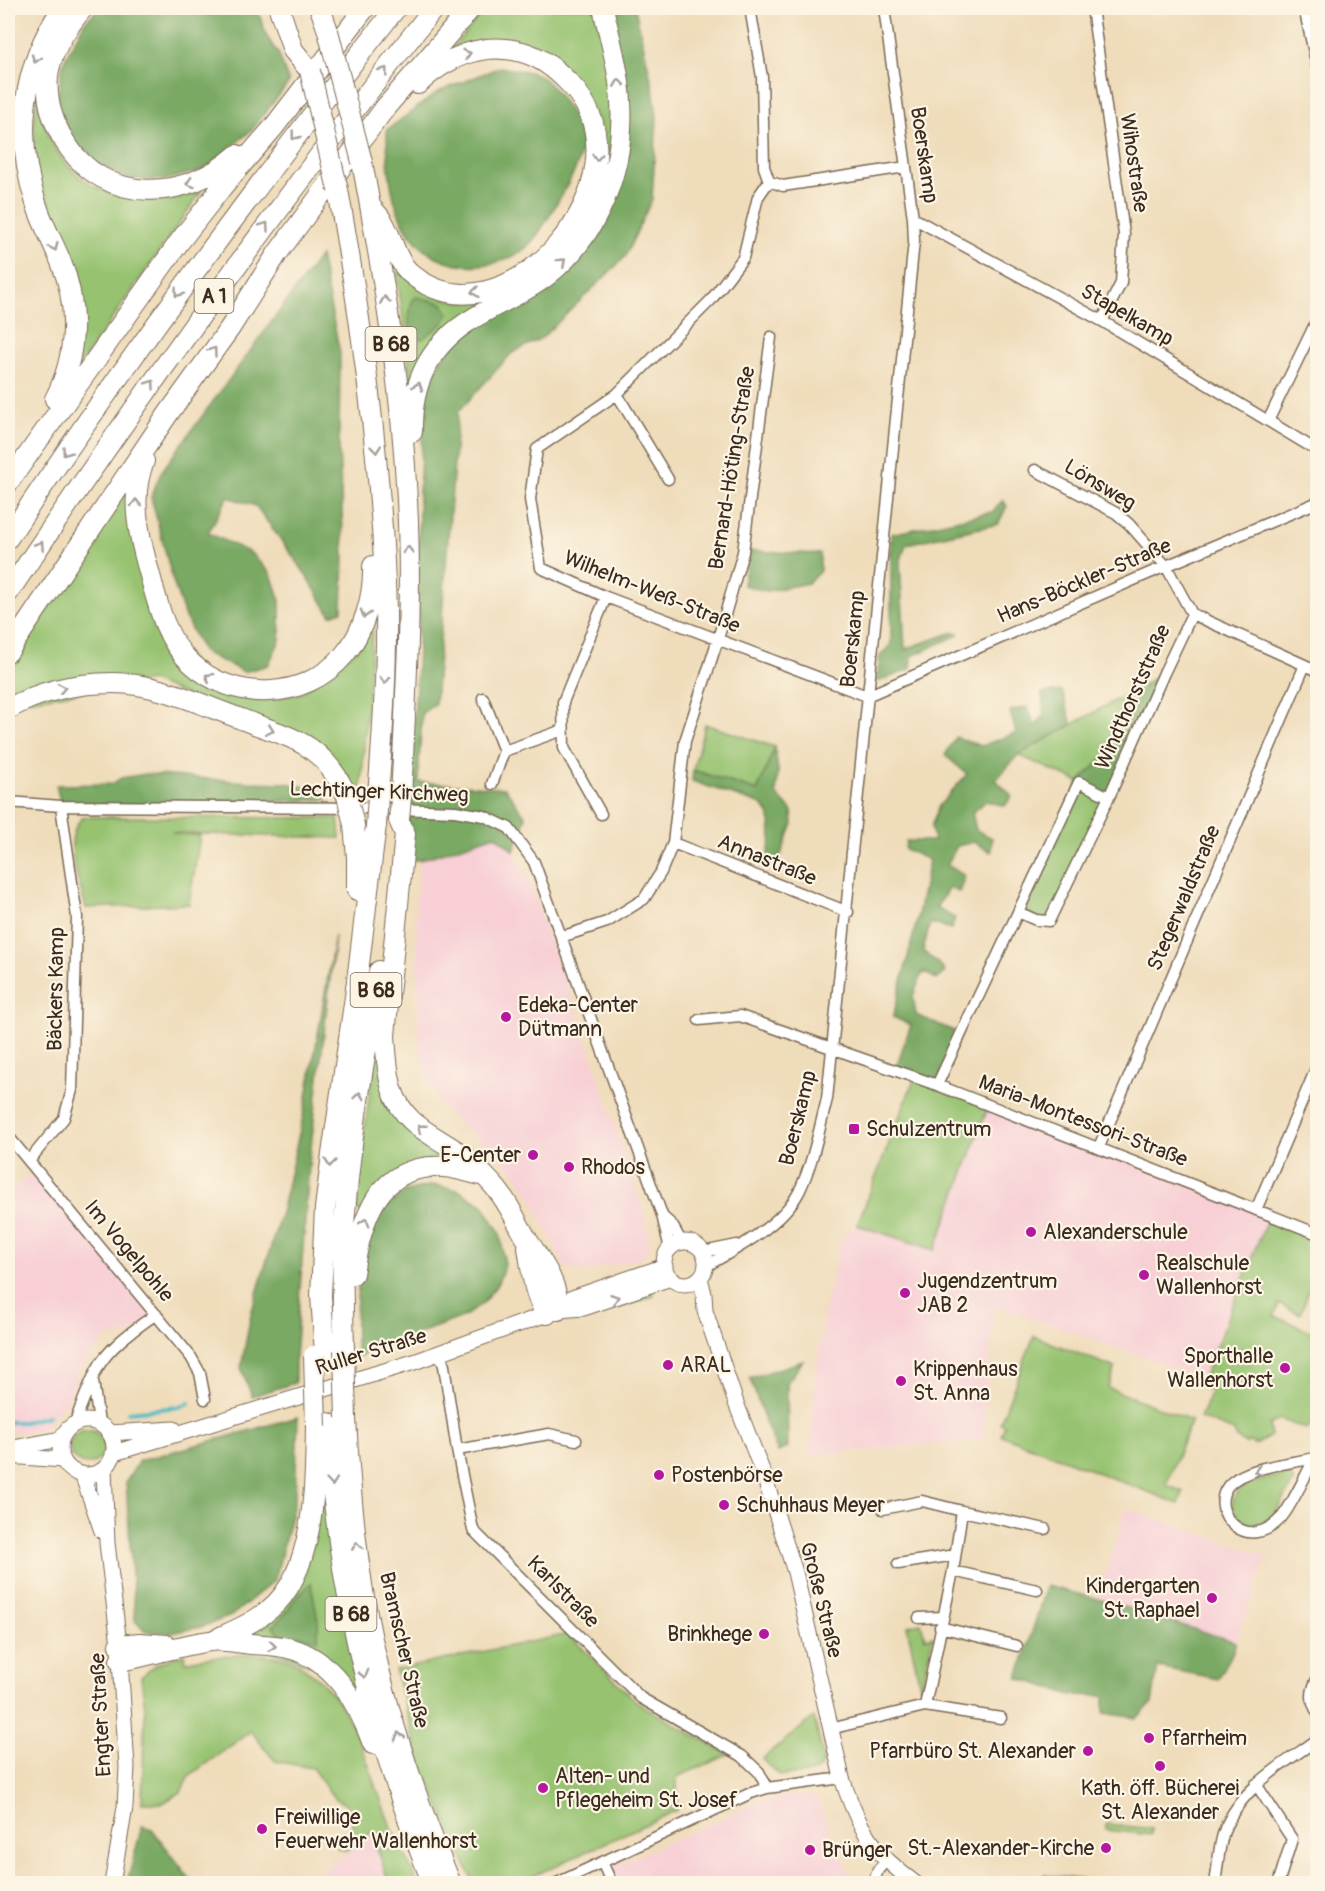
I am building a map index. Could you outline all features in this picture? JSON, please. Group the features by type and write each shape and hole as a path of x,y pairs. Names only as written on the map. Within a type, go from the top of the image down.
{"highway":[{"path":"47,425 50,408 62,387 69,364 73,341 73,315 70,290 62,264 37,206 30,183 24,154 24,120 28,86 39,50 54,20 63,8"},
{"path":"83,8 72,21 56,49 48,76 48,86 49,105 59,132 72,154 89,169 108,180 130,188 154,190 178,187 200,180 224,167 254,137 273,128"},
{"path":"279,8 293,50 308,66"},
{"name":"B 68","path":"291,8 308,66 338,190 352,270 379,474 386,621 384,723 376,825 355,997 332,1154 323,1245 321,1296 313,1308 328,1353 330,1423"},
{"name":"B 68","path":"320,8 362,162 396,382 406,483 408,623 400,824 351,1154 345,1213 343,1320 328,1353"},
{"path":"8,483 47,425 180,241 222,187 273,128 365,8"},
{"name":"A 1","path":"8,538 116,380 208,252 271,167 396,8"},
{"name":"A 1","path":"8,593 227,278 434,8"},
{"path":"8,652 155,433 230,328 277,254 385,108 471,8"},
{"path":"406,483 414,471 412,412 415,392 423,371 435,352 466,322 527,290 570,255 587,232 609,187 618,157 621,103 618,75 603,8"},
{"path":"370,206 384,224 394,252 408,271 428,285 451,292 471,293 491,290 512,281 553,251 569,231 587,200 595,177 598,152 596,132 577,92 560,74 540,59 524,52 486,49 466,53 432,71 399,102 385,108"},
{"path":"155,433 136,486 136,507 142,548 158,603 171,635 188,661 218,682 252,692 274,692 312,680 344,656 357,637 374,580 371,492 379,474"},
{"path":"8,709 41,693 64,687 115,683 140,686 166,692 290,737 311,749 332,770 346,796 354,825 357,880 351,972 355,997"},
{"path":"400,824 405,834 385,1035 387,1066 393,1091 402,1109 413,1122 430,1136 461,1154 506,1200 526,1239 550,1276 558,1295 553,1312"},
{"path":"343,1320 351,1302 357,1248 367,1213 380,1192 392,1181 408,1172 427,1167 445,1167 484,1176"},
{"path":"214,1641 269,1610 293,1581 307,1539 315,1474 330,1423 328,1353"},
{"name":"Bramscher Straße","path":"330,1423 338,1545 363,1669 408,1822 433,1884"},
{"name":"Bramscher Straße","path":"330,1423 352,1511 364,1593 378,1664 416,1792 451,1884"},
{"path":"120,1653 214,1641 288,1648 307,1655 331,1673 343,1686 359,1711 396,1809 408,1822"}],"main road":[{"path":"693,1244 699,1270 681,1284 668,1272 667,1254 676,1246 693,1244"},
{"name":"Große Straße","path":"699,1270 694,1298 705,1311 736,1404 763,1473 795,1572 842,1778 861,1827 873,1846 916,1884"},
{"name":"Ruller Straße","path":"114,1453 440,1353 553,1312 584,1308 668,1272"},
{"path":"91,1421 104,1428 114,1446 110,1462 98,1473 74,1472 63,1460 60,1446 61,1439 69,1427 75,1423 91,1421"},
{"name":"Ruller Straße","path":"104,1428 195,1428"},
{"path":"8,1449 61,1439"},
{"path":"8,1456 63,1460"},
{"name":"Engter Straße","path":"104,1468 107,1544 120,1653 127,1767 125,1807 112,1884"},
{"name":"Engter Straße","path":"82,1474 107,1544"}],"street":[{"path":"750,8 762,77 764,167 769,181 783,186 906,167"},
{"name":"Boerskamp","path":"699,1270 772,1224 787,1209 798,1192 814,1151 827,1099 848,912 867,696 914,241 913,218 884,8"},
{"name":"Wihostraße","path":"1092,8 1124,234 1121,283 1102,321"},
{"path":"1304,8 1317,68"},
{"name":"Wilhelm-Weß-Straße","path":"769,181 758,197 743,258 711,300 618,394 537,448 530,499 541,568 606,597 867,696"},
{"name":"Stapelkamp","path":"913,218 1102,321 1317,452"},
{"path":"1268,422 1317,318"},
{"name":"Bernard-Höting-Straße","path":"561,937 607,922 644,899 661,872 673,843 685,741 743,552 771,337"},
{"path":"618,394 668,479"},
{"name":"Lönsweg","path":"1035,470 1116,513 1130,524 1166,566 1192,614"},
{"name":"Hans-Böckler-Straße","path":"867,696 1317,502"},
{"path":"601,814 564,748 563,702 606,597"},
{"path":"1192,614 1317,671"},
{"name":"Windthorststraße","path":"1018,912 1036,920 1049,921 1109,797 1192,614"},
{"name":"Stegerwaldstraße","path":"1099,1147 1305,665"},
{"path":"483,698 504,751 492,784"},
{"path":"504,751 563,730"},
{"name":"Windthorststraße","path":"937,1085 1079,782 1109,797"},
{"name":"Lechtinger Kirchweg","path":"8,802 61,806 366,808 455,811 484,816 509,828 534,862 662,1215 676,1246"},
{"name":"Bäckers Kamp","path":"29,1161 64,1118 72,1090 77,917 61,806"},
{"name":"Annastraße","path":"673,843 848,912"},
{"name":"Maria-Montessori-Straße","path":"699,1020 740,1016 937,1085 1317,1234"},
{"path":"1256,1210 1317,1064"},
{"name":"Im Vogelpohle","path":"8,1136 191,1356 200,1373 205,1399"},
{"path":"75,1423 96,1371 128,1335 156,1314"},
{"name":"Karlstraße","path":"440,1353 473,1530 641,1698 742,1756 759,1772 767,1788"},
{"path":"93,1381 104,1428"},
{"path":"457,1450 549,1434 576,1440"},
{"path":"1316,1455 1281,1518 1259,1533 1246,1533 1233,1525 1226,1516 1223,1498 1229,1486 1253,1471 1316,1455"},
{"path":"883,1509 922,1501 1045,1529"},
{"path":"925,1706 953,1571 962,1511"},
{"path":"898,1564 955,1555"},
{"path":"953,1571 1037,1590"},
{"path":"920,1618 941,1622 1017,1646"},
{"path":"1317,1678 1311,1693 1317,1713"},
{"path":"830,1729 925,1706 1001,1718"},
{"path":"1215,1884 1225,1826 1239,1803 1256,1785 1317,1739"},
{"path":"555,1884 740,1798 767,1788 842,1778"},
{"path":"1256,1785 1292,1839 1278,1884"},
{"path":"873,1884 878,1870 887,1860"},
{"path":"602,1862 612,1884"}],"shaded area":[{"path":"495,835 514,851 528,878 589,1048 644,1212 649,1237 648,1251 640,1258 580,1273 564,1266 530,1195 513,1170 443,1109 429,1083 419,1045 416,899 420,860"},
{"path":"915,1077 1269,1215 1201,1377 994,1305 982,1440 808,1455 822,1323 841,1239 857,1225"},
{"path":"36,1170 156,1314 128,1335 107,1337 79,1369 69,1398 49,1423 36,1431 8,1433 8,1193"},
{"path":"1126,1509 1267,1556 1236,1642 1098,1599"},
{"path":"815,1795 853,1883 618,1883 610,1868 757,1803 783,1797"},
{"path":"377,1831 393,1883 305,1883"}],"green space":[{"path":"99,8 257,8 267,37 278,53 289,82 252,130 203,170 164,180 128,179 89,159 68,132 57,100 63,63 84,23"},
{"path":"486,8 595,8 613,89 612,135 603,176 605,152 599,121 549,58 449,52"},
{"path":"609,8 635,8 653,88 657,118 652,199 625,257 542,338 512,353 458,412 435,704 422,713 418,782 505,788 526,817 514,851 495,835 420,860 406,860 418,650 419,490 425,393 429,380 445,353 614,188"},
{"path":"500,67 536,74 549,84 564,103 576,124 582,147 574,173 532,241 516,255 502,261 465,265 442,259 423,249 410,234 393,196 387,152 387,130 438,92"},
{"path":"39,82 39,107 49,137 63,159 80,177 100,189 123,197 148,200 174,198 201,192 74,373 70,260 38,181 34,152 34,121"},
{"path":"320,256 340,353 339,450 344,554 342,611 331,615 302,569 256,506 228,497 208,533 251,553 271,574 280,601 280,640 268,665 244,672 203,652 185,617 151,497 161,472"},
{"path":"400,272 441,297 462,302 489,299 411,379 397,273"},
{"path":"416,297 442,303 449,314 441,325 422,339 416,338 409,325 409,314"},
{"path":"129,486 154,614 213,688 258,701 300,694 360,647 373,624 361,788 356,793 333,758 152,681 8,703 8,667"},
{"path":"1003,500 1007,506 998,524 906,544 900,563 905,649 954,632 958,635 912,656 911,669 877,682 880,656 891,644 891,534 992,512"},
{"path":"749,551 820,554 820,571 808,583 767,591 743,585"},
{"path":"1164,673 1049,921 1018,912 1079,782 1018,755"},
{"path":"1164,673 1109,797 1079,782 1121,740 1145,684"},
{"path":"1062,691 1072,725 1018,755 996,780 1012,796 1005,806 986,801 972,813 976,830 992,838 991,852 974,842 957,846 947,865 965,876 959,892 949,888 936,908 955,918 951,929 930,923 923,951 945,972 937,979 923,972 913,996 916,1015 961,1034 937,1085 895,1070 911,1025 893,1017 929,860 905,849 906,841 934,841 931,827 939,806 967,774 945,755 956,737 981,746 1016,733 1010,711 1028,707 1035,727 1044,715 1042,693"},
{"path":"705,724 775,747 757,791 693,770"},
{"path":"775,747 778,771 776,794 792,811 793,824 776,867 766,863 771,840 770,816 762,805 692,781 693,770 757,791"},
{"path":"146,774 285,783 316,789 328,800 61,806 56,785 112,784 121,778"},
{"path":"83,817 338,818 340,838 172,833 200,836 189,904 86,908 72,848 76,826"},
{"path":"335,936 309,1164 295,1383 252,1396 241,1368 251,1314 282,1209 306,1103"},
{"path":"380,1021 395,1114 421,1142 451,1162 440,1161 359,1212 356,1209 362,1148"},
{"path":"915,1077 989,1105 935,1250 857,1225"},
{"path":"433,1185 458,1190 483,1205 500,1233 505,1265 497,1285 483,1303 465,1316 356,1357 356,1314 361,1266 376,1222 389,1205 406,1192"},
{"path":"1269,1215 1317,1234 1317,1271 1300,1314 1279,1304 1274,1316 1317,1334 1317,1405 1308,1430 1280,1419 1269,1425 1271,1436 1254,1445 1249,1441 1246,1444 1237,1439 1234,1431 1200,1418 1211,1391 1200,1386"},
{"path":"652,1291 654,1296 593,1316 619,1301"},
{"path":"1034,1336 1115,1368 1108,1388 1191,1420 1166,1485 1183,1492 1179,1504 1001,1435 1005,1425 1000,1423"},
{"path":"803,1361 787,1383 788,1447 778,1452 750,1378"},
{"path":"298,1417 295,1499 275,1580 231,1616 201,1627 171,1633 145,1631 135,1621 126,1482 139,1461"},
{"path":"87,1430 99,1435 104,1447 99,1459 87,1464 75,1459 70,1447 75,1435"},
{"path":"324,1449 369,1718 345,1678 235,1637 297,1586"},
{"path":"1289,1475 1294,1481 1269,1519 1258,1524 1247,1523 1234,1512 1233,1500 1236,1494 1248,1484"},
{"path":"311,1583 318,1621 318,1640 298,1635 282,1637 273,1626"},
{"path":"1046,1586 1098,1599 1236,1642 1218,1679 1158,1667 1152,1703 1137,1718 1104,1713 1104,1696 1072,1695 1018,1678"},
{"path":"921,1623 925,1638 933,1636 921,1690 907,1626"},
{"path":"568,1634 638,1703 728,1755 677,1777 677,1810 518,1883 474,1883 420,1762 395,1670"},
{"path":"184,1654 186,1661 253,1654 279,1657 310,1672 328,1689 354,1729 390,1825 400,1842 417,1883 389,1883 372,1832 347,1851 337,1848 351,1829 353,1817 347,1805 335,1799 312,1768 275,1761 251,1731 189,1776 181,1792 163,1803 142,1803 145,1708 141,1677 157,1664"},
{"path":"814,1717 824,1760 822,1766 806,1774 780,1775 762,1759"},
{"path":"1106,1824 1152,1829 1151,1835 1106,1830"},
{"path":"142,1826 152,1829 193,1883 127,1883"},
{"path":"1044,1875 1108,1883 1042,1883"}],"waterway":[{"path":"128,1412 179,1407 189,1403"},
{"path":"8,1422 24,1422 48,1416"}],"place":[{"name":"Edeka-Center Dütmann","path":"506,1017"},
{"name":"Schulzentrum","path":"854,1129"},
{"name":"E-Center","path":"533,1155"},
{"name":"Rhodos","path":"569,1167"},
{"name":"Alexanderschule","path":"1031,1232"},
{"name":"Realschule Wallenhorst","path":"1144,1275"},
{"name":"Jugendzentrum JAB 2","path":"905,1293"},
{"name":"ARAL","path":"668,1365"},
{"name":"Sporthalle Wallenhorst","path":"1285,1368"},
{"name":"Krippenhaus St. Anna","path":"901,1381"},
{"name":"Postenbörse","path":"659,1475"},
{"name":"Schuhhaus Meyer","path":"724,1505"},
{"name":"Kindergarten St. Raphael","path":"1212,1598"},
{"name":"Brinkhege","path":"764,1634"},
{"name":"Pfarrheim","path":"1149,1738"},
{"name":"Pfarrbüro St. Alexander","path":"1088,1751"},
{"name":"Kath. öff. Bücherei St. Alexander","path":"1160,1766"},
{"name":"Alten- und Pflegeheim St. Josef","path":"543,1788"},
{"name":"Freiwillige Feuerwehr Wallenhorst","path":"262,1829"},
{"name":"St.-Alexander-Kirche","path":"1106,1848"},
{"name":"Brünger","path":"810,1850"}]}
